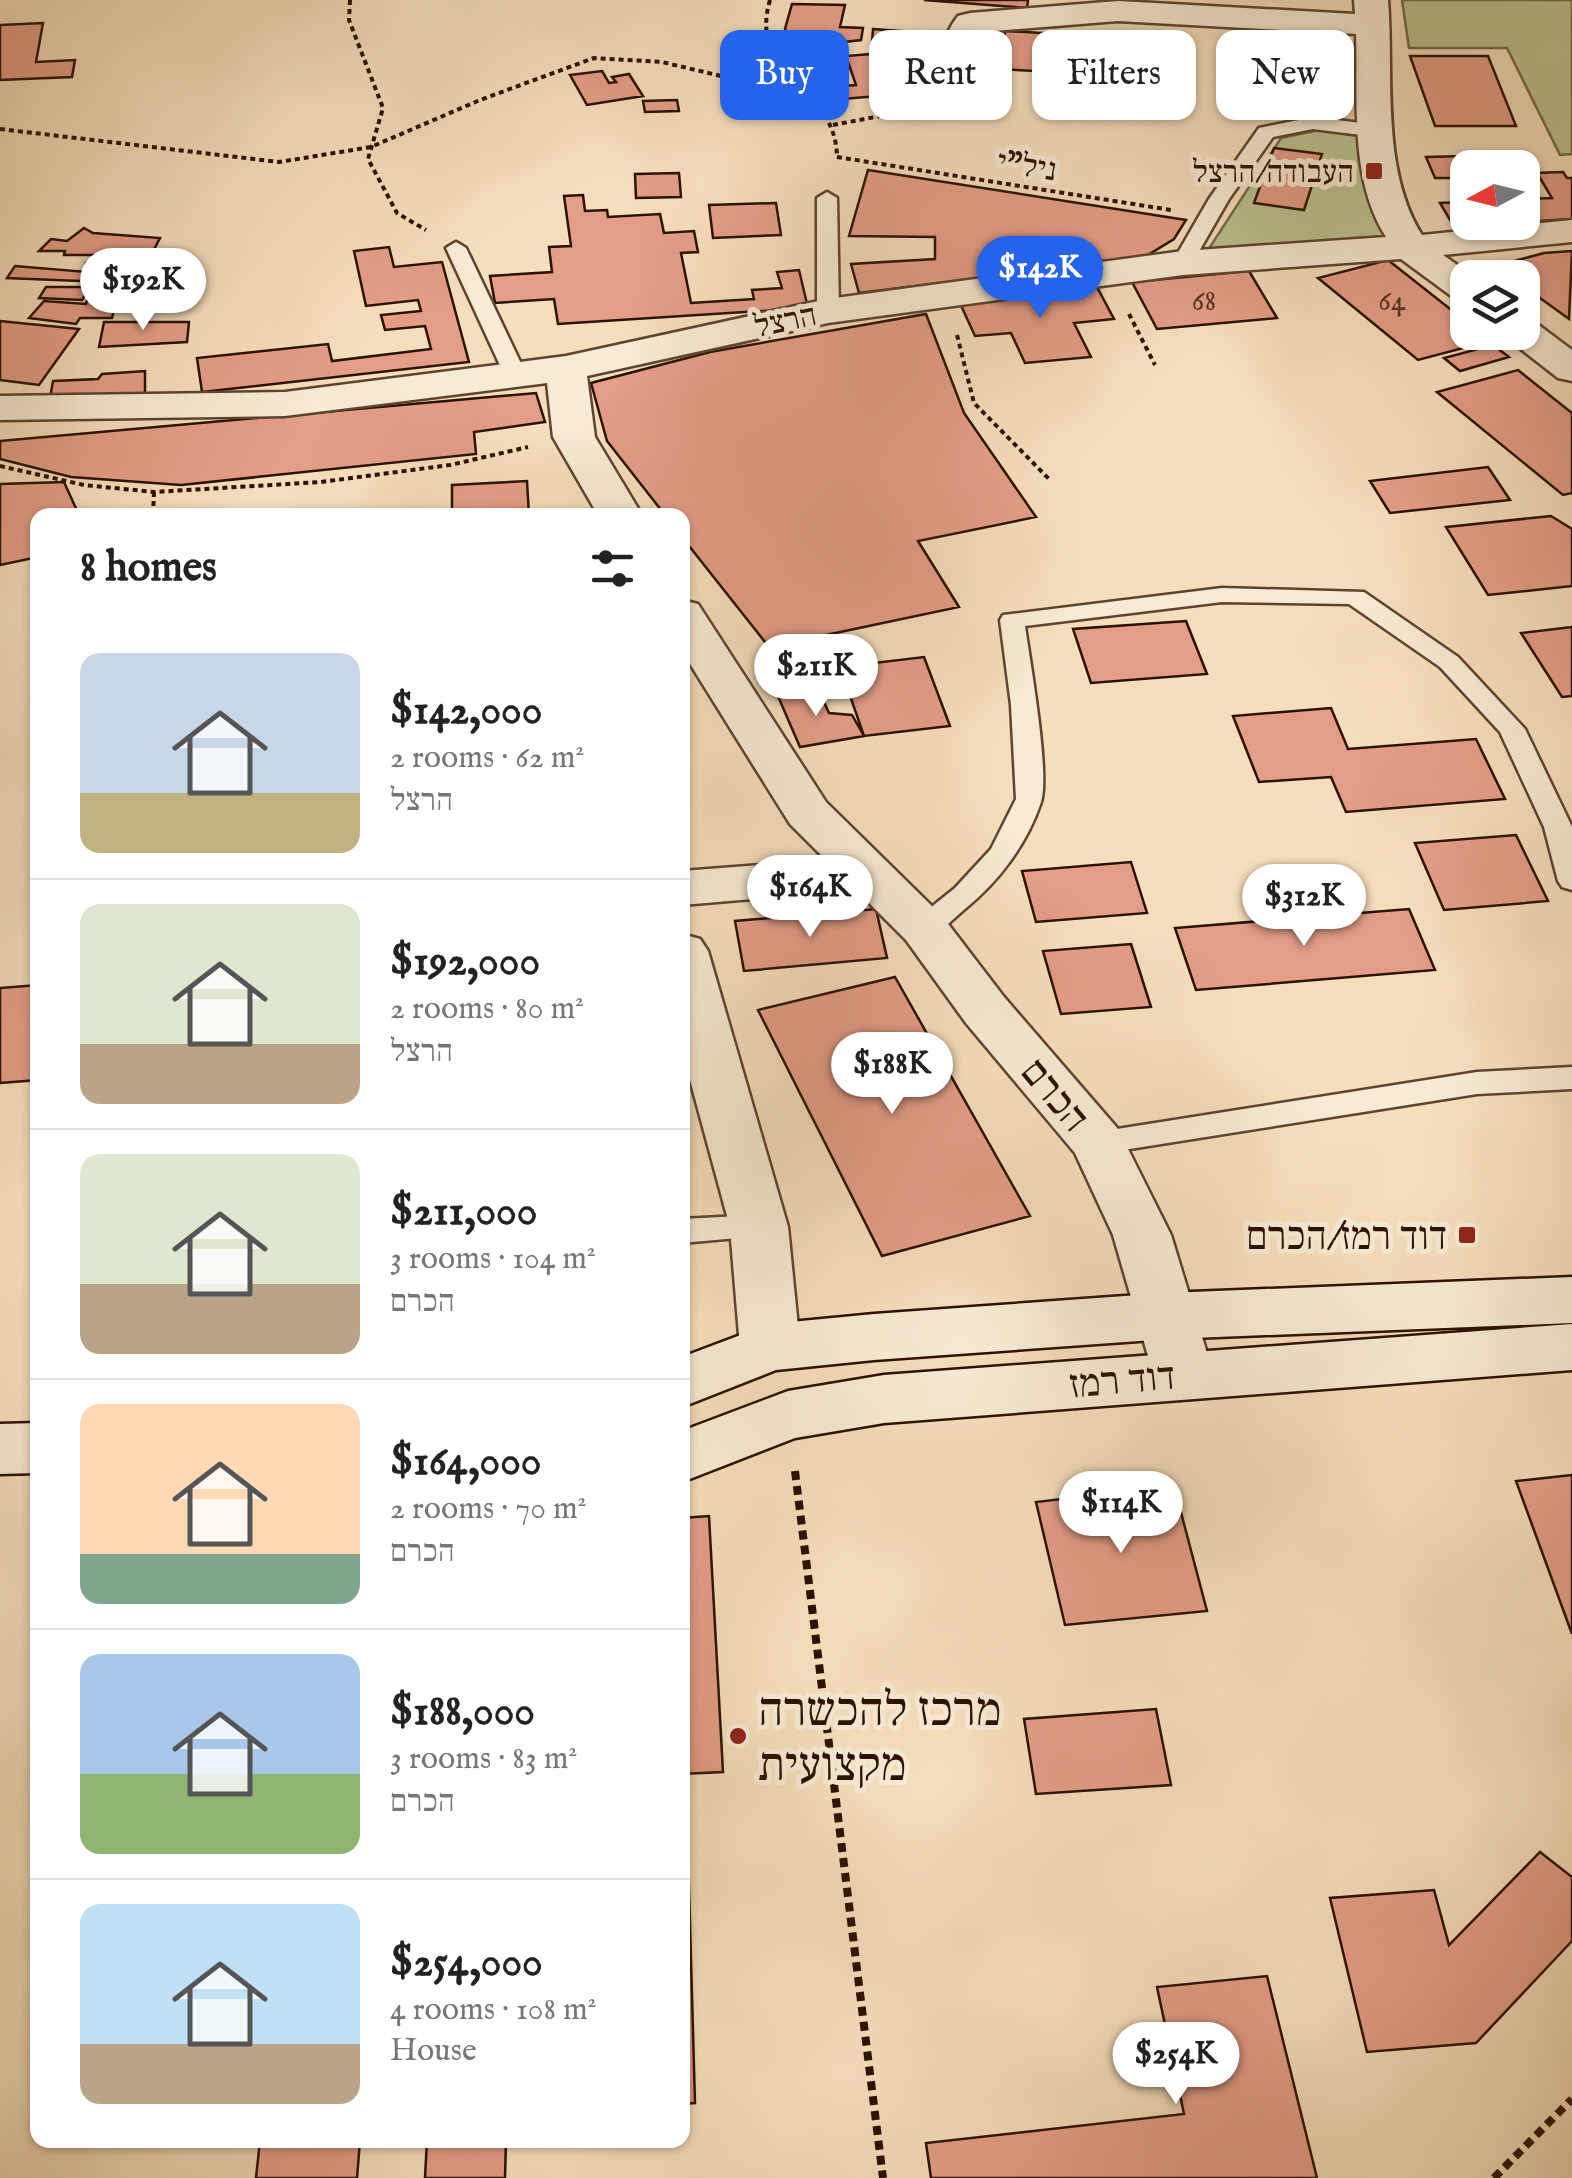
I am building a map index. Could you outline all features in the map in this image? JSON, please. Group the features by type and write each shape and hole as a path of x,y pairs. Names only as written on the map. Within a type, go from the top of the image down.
{"street":[{"path":"966,30 970,23 1119,6 1373,13 1377,131 1387,192 1412,248 1450,276"},
{"name":"הרצל","path":"0,408 284,404 566,368 828,311 1107,273 1183,263 1412,248 1572,230"},
{"path":"1540,345 1572,369"},
{"path":"566,368 574,437 616,508"},
{"name":"הכרם","path":"690,627 808,813 924,928 985,1010 1098,1143 1142,1235 1182,1374"},
{"path":"690,887 866,873"},
{"path":"690,1018 758,1227 770,1347"},
{"name":"דוד רמז","path":"690,1380 770,1347 1167,1316 1572,1300"},
{"name":"דוד רמז","path":"690,1454 788,1416 884,1399 1572,1346"},
{"path":"0,1449 30,1448"}],"lane":[{"path":"1183,263 1266,132 1313,122 1377,131"},
{"path":"827,198 828,311"},
{"path":"456,248 515,374"},
{"path":"924,928 965,894 1004,853 1029,798 1024,705 1012,620 1222,596 1355,597 1449,662 1512,729 1558,827 1572,881"},
{"path":"1098,1143 1477,1083 1572,1078"},
{"path":"690,1230 758,1227"}],"path":[{"path":"350,0 349,20 384,108 368,160 397,213 456,248"},
{"path":"766,30 765,8 770,0"},
{"path":"0,129 40,130 196,156 279,162 371,147 480,100 594,58 662,62 720,76"},
{"path":"833,125 869,118"},
{"path":"827,198 840,144 829,120"},
{"name":"ניל\"י","path":"837,158 1210,216"},
{"path":"1107,273 1155,364"},
{"path":"946,295 974,403 1050,479"},
{"path":"0,466 84,485 154,492 321,482 450,465 574,437"},
{"path":"153,508 154,492"},
{"path":"788,1416 883,2178"},
{"path":"1494,2178 1572,2099"}],"green space":[{"path":"1402,0 1572,0 1572,154 1560,155 1507,48 1409,48"},
{"path":"1319,130 1366,137 1373,198 1387,242 1206,253 1281,138"}],"building":[{"path":"924,0 1028,0 1027,8"},
{"path":"792,4 845,5 840,27 863,28 861,40 849,41 849,30 785,29"},
{"path":"43,23 36,62 75,60 72,77 0,80 0,25"},
{"path":"1012,31 1032,33 1032,71 1012,70"},
{"path":"869,54 869,97 849,98 849,85 856,85 849,56"},
{"path":"1410,56 1488,56 1516,126 1435,126"},
{"path":"602,71 609,83 616,82 612,77 629,74 643,96 587,105 570,75"},
{"path":"677,100 679,111 645,112 643,101"},
{"path":"1274,148 1322,154 1304,210 1254,203"},
{"path":"1450,156 1450,178 1435,178 1426,157"},
{"path":"868,170 1186,220 1174,239 1143,258 859,293 851,264 935,259 935,237 849,236"},
{"path":"1563,172 1572,178 1572,219 1540,221 1540,198 1552,198 1540,173"},
{"path":"679,173 681,197 636,198 635,174"},
{"path":"583,195 585,211 607,210 608,217 660,214 664,233 694,231 698,252 681,253 691,303 754,299 752,290 782,288 777,272 799,270 808,308 558,324 554,299 495,303 490,276 552,272 549,247 571,246 564,196"},
{"path":"776,203 781,235 713,238 709,205"},
{"path":"1440,203 1450,203 1450,220"},
{"path":"84,228 93,233 160,238 151,255 64,255 65,251 39,251 51,239 67,241"},
{"path":"389,247 394,267 442,262 469,362 202,392 197,358 328,344 332,361 431,349 425,326 385,330 381,315 421,311 418,300 366,306 354,251"},
{"path":"1572,251 1569,319 1540,298 1540,260 1518,260"},
{"path":"161,260 156,282 111,282 115,262"},
{"path":"1388,260 1450,309 1450,350 1456,350 1418,360 1318,278"},
{"path":"106,262 105,282 7,278 15,266 86,272 86,263"},
{"path":"1249,271 1277,318 1157,329 1132,282"},
{"path":"46,287 90,287 82,300 39,298"},
{"path":"1097,287 1114,319 1074,323 1091,357 1025,363 1011,333 975,336 959,301"},
{"path":"89,295 117,298 112,318 80,318 76,324 29,318 44,301 86,304"},
{"path":"926,314 964,413 1036,517 918,541 959,607 769,647 690,547 690,508 660,508 607,441 591,383 710,352"},
{"path":"0,321 79,329 39,385 0,380"},
{"path":"104,322 189,322 187,342 99,347"},
{"path":"1474,350 1500,350 1509,357 1460,371 1444,358"},
{"path":"1518,370 1572,413 1572,493 1563,495 1437,392"},
{"path":"145,371 145,396 49,404 53,381"},
{"path":"536,393 545,422 474,432 476,454 181,485 71,477 0,459 0,441"},
{"path":"1488,467 1510,500 1390,513 1370,481"},
{"path":"527,481 529,508 452,508 452,485"},
{"path":"64,482 76,508 30,508 30,559 0,565 0,484"},
{"path":"1551,516 1572,529 1572,586 1488,595 1446,527"},
{"path":"1186,621 1207,674 1091,683 1073,629"},
{"path":"1572,627 1572,696 1562,697 1521,633"},
{"path":"924,657 950,726 864,736 840,667"},
{"path":"817,687 829,713 852,715 864,736 800,747 777,694"},
{"path":"1331,708 1348,749 1476,739 1505,799 1346,812 1331,777 1259,782 1233,716"},
{"path":"1516,835 1548,901 1444,910 1415,843"},
{"path":"1131,862 1147,913 1036,922 1022,871"},
{"path":"876,909 887,958 744,971 735,921"},
{"path":"1409,909 1435,970 1196,990 1175,928"},
{"path":"1131,944 1151,1007 1061,1014 1043,951"},
{"path":"895,977 1030,1216 882,1256 758,1010"},
{"path":"30,986 30,1081 0,1083 0,988"},
{"path":"1572,1475 1572,1634 1516,1481"},
{"path":"1174,1486 1207,1611 1065,1625 1036,1502"},
{"path":"709,1516 723,1772 690,1774 690,1517"},
{"path":"1156,1709 1171,1785 1036,1794 1024,1719"},
{"path":"1540,1852 1572,1877 1572,1941 1476,2043 1367,2052 1330,1898 1434,1890 1449,1945"},
{"path":"690,1924 695,2103 690,2103"},
{"path":"1267,1976 1317,2178 931,2178 926,2143 1184,2114 1157,1987"},
{"path":"259,2148 359,2148 357,2178 256,2178"},
{"path":"427,2148 506,2148 505,2178 425,2178"}],"place":[{"name":"העבודה/הרצל","path":"1374,171"},
{"name":"דוד רמז/הכרם","path":"1467,1235"},
{"name":"מרכז להכשרה מקצועית","path":"738,1736"}]}
